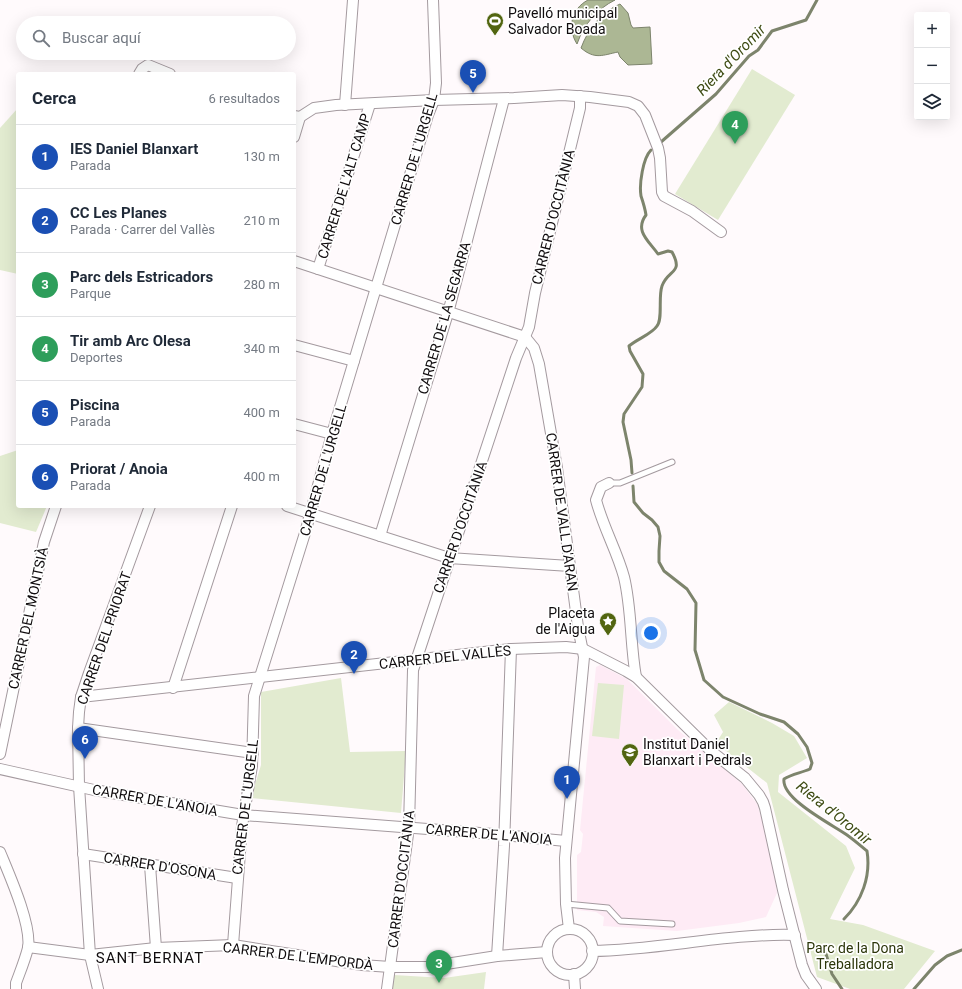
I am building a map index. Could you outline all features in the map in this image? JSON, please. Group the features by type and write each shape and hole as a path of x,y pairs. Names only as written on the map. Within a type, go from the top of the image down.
{"street":[{"path":"346,105 353,0"},
{"name":"CARRER DE L'URGELL","path":"233,945 237,878 244,815 252,766 254,696 310,514 332,434 428,115 434,100 436,83 433,0"},
{"path":"140,72 148,65 165,72"},
{"path":"297,116 314,108 434,100 504,99 562,95 624,101 638,106 645,115 659,152 664,196 692,211 721,232"},
{"name":"CARRER D'OCCITÀNIA","path":"387,989 409,827 412,678 415,660 516,358 529,327 535,293 580,108 580,96"},
{"name":"CARRER DE LA SEGARRA","path":"380,536 448,313 504,99"},
{"name":"CARRER DE L'ALT CAMP","path":"318,269 370,104"},
{"path":"296,262 448,313 525,337"},
{"name":"CARRER DE VALL D'ARAN","path":"525,337 534,348 539,364 557,468 580,637 583,649 584,664 565,858 566,904 570,929"},
{"path":"296,346 354,361"},
{"path":"296,425 332,434"},
{"path":"609,483 601,487 596,500 624,579 630,608 631,646 636,677"},
{"name":"CARRER DEL MONTSIÀ","path":"0,754 40,562 49,525 55,508"},
{"name":"CARRER DEL PRIORAT","path":"98,989 90,955 79,786 78,728 81,697 149,508"},
{"path":"173,688 231,508"},
{"path":"293,508 449,558 570,566"},
{"name":"CARRER DEL VALLÈS","path":"81,697 173,688 511,649 566,647 583,649 636,677 711,751 745,778 763,802 802,965 806,975 816,989"},
{"path":"497,956 504,835 511,649"},
{"path":"78,728 253,753"},
{"name":"CARRER DE L'ANOIA","path":"0,769 94,790 244,815 409,827 566,841"},
{"path":"0,852 20,901 28,934 28,947 16,983 16,989"},
{"name":"CARRER D'OSONA","path":"83,854 237,878"},
{"path":"150,865 156,948"},
{"path":"570,929 574,929 584,934 591,944 592,951 589,964 585,969 574,974 567,974 557,971 549,961 547,952 548,945 553,936 562,930 570,929"},
{"path":"592,951 691,943 733,937 795,935"},
{"name":"CARRER DE L'EMPORDÀ","path":"28,947 90,955 156,948 233,945 362,965 390,967 427,967 497,956 547,952"},
{"path":"574,974 575,989"}],"lane":[{"path":"609,483 620,483 672,462"},
{"path":"566,904 608,908 620,921 672,924"}],"shaded area":[{"path":"588,0 615,0 602,8 592,18 583,30 577,44 572,32 572,19 578,8"},
{"path":"620,4 628,13 633,28 650,27 652,64 628,65 620,57 618,52 599,56 586,52 581,48 587,34 601,16 613,7"},
{"name":"Institut Daniel Blanxart i Pedrals","path":"600,665 627,679 678,730 742,784 757,804 770,845 777,893 766,917 739,923 677,931 603,926 604,917 596,912 577,910 577,855 581,852 583,834 580,830 596,667"}],"green space":[{"path":"752,69 795,95 718,220 675,194"},
{"path":"16,110 16,274 0,270 0,128"},
{"path":"16,451 16,508 46,508 36,532 0,523 0,456"},
{"path":"341,678 350,752 406,751 401,813 251,798 261,765 261,692"},
{"path":"598,683 624,685 619,739 592,736"},
{"name":"Parc de la Dona Treballadora","path":"729,702 772,723 794,736 807,758 779,775 778,792 846,846 855,868 830,919 863,925 935,951 904,989 850,989 817,977 767,783 716,743 723,732 714,715"},
{"path":"486,972 484,989 392,989 394,975 444,978"}],"waterway":[{"name":"Riera d'Oromir","path":"661,142 716,94 749,56 758,50 772,31 806,20 817,0"},
{"name":"Riera d'Oromir","path":"632,473 631,460 623,422 624,414 642,387 643,374 630,351 629,346 652,332 659,323 662,286 676,268 675,259 672,252 668,251 658,254 644,236 642,231 643,221 646,215 641,196 641,178 646,159 651,150"},
{"name":"Riera d'Oromir","path":"633,486 634,502 658,527 660,536 659,562 664,571 687,589 696,603 695,650 704,680 723,697 760,714 784,722 798,734 807,747 812,763 810,769 784,779 785,787 791,795 809,811 847,835 867,851 868,870 864,888 856,904 844,919"},
{"path":"914,989 935,965 947,956 962,950"},
{"name":"Riera d'Oromir","path":"826,954 832,974 842,989"}],"place":[{"name":"Pavelló municipal Salvador Boada","path":"495,36"},
{"name":"Piscina","path":"473,93"},
{"name":"Tir amb Arc Olesa","path":"735,144"},
{"name":"Placeta de l'Aigua","path":"608,636"},
{"name":"CC Les Planes","path":"354,674"},
{"name":"Priorat / Anoia","path":"85,759"},
{"name":"Institut Daniel Blanxart i Pedrals","path":"630,767"},
{"name":"IES Daniel Blanxart","path":"567,799"},
{"name":"Parc dels Estricadors","path":"439,983"}],"district":[{"name":"SANT BERNAT","path":"150,958"}]}
